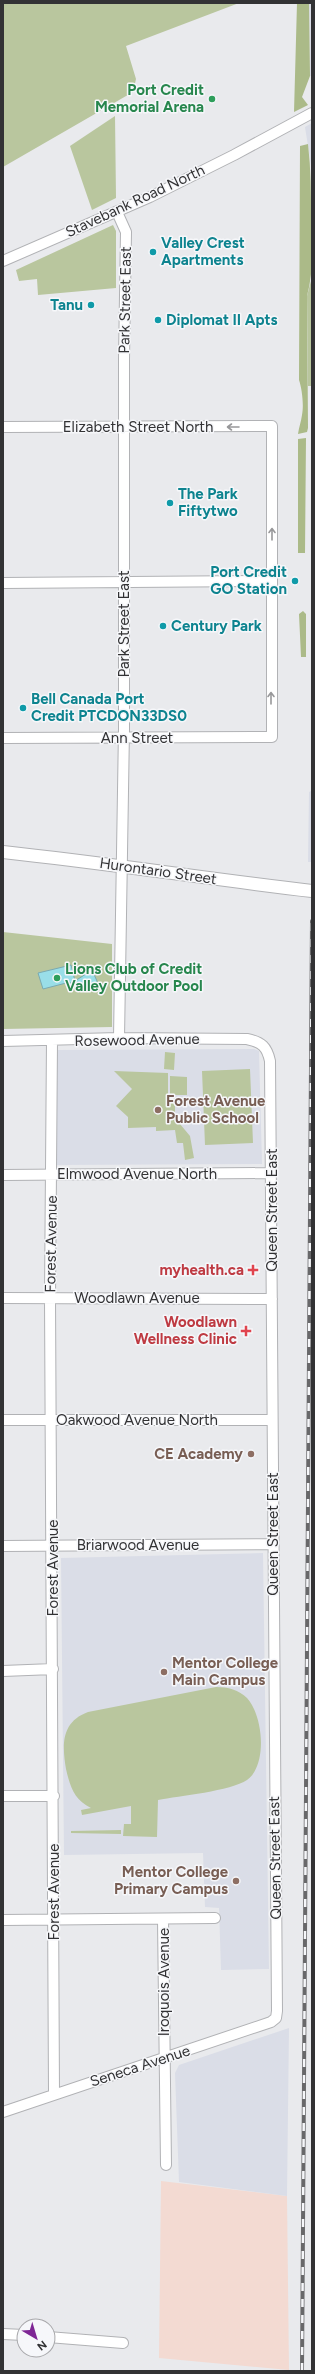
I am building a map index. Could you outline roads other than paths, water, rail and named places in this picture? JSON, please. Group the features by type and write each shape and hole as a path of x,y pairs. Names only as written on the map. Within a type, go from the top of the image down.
{"main road":[{"name":"Hurontario Street","path":"3,852 122,865 228,881 312,891"}],"street":[{"name":"Stavebank Road North","path":"3,261 117,212 312,113"},
{"name":"Park Street East","path":"117,212 126,232 124,359 124,738 119,1038"},
{"name":"Elizabeth Street North","path":"3,427 272,426 271,581"},
{"path":"3,583 271,581"},
{"name":"Ann Street","path":"3,738 272,737 271,581"},
{"name":"Rosewood Avenue","path":"3,1041 52,1041 119,1038 247,1039 262,1043 268,1050"},
{"name":"Forest Avenue","path":"52,1041 50,1298 53,1544 54,2094"},
{"name":"Queen Street East","path":"268,1050 270,1061 272,1173 276,2018"},
{"name":"Elmwood Avenue North","path":"3,1175 272,1173"},
{"name":"Woodlawn Avenue","path":"3,1298 272,1299"},
{"name":"Oakwood Avenue North","path":"3,1420 272,1420"},
{"name":"Briarwood Avenue","path":"3,1546 53,1544 273,1544"},
{"path":"3,1671 53,1669"},
{"path":"3,1796 54,1796"},
{"path":"3,1920 215,1918"},
{"name":"Iroquois Avenue","path":"164,1919 166,2165"},
{"name":"Seneca Avenue","path":"3,2112 266,2024 276,2018"},
{"path":"3,2334 16,2335"},
{"path":"56,2338 123,2343"}],"water":[{"name":"Lions Club of Credit Valley Outdoor Pool","path":"71,965 75,981 92,970 97,981 97,988 70,988 70,982 43,989 38,973"}],"railway":[{"path":"302,2371 312,921"}],"place":[{"name":"Port Credit Memorial Arena","path":"212,99"},
{"name":"Valley Crest Apartments","path":"153,252"},
{"name":"Tanu","path":"91,305"},
{"name":"Diplomat II Apts","path":"158,320"},
{"name":"The Park Fiftytwo","path":"170,503"},
{"name":"Port Credit GO Station","path":"295,581"},
{"name":"Century Park","path":"163,626"},
{"name":"Bell Canada Port Credit PTCDON33DS0","path":"23,708"},
{"name":"Lions Club of Credit Valley Outdoor Pool","path":"57,978"},
{"name":"Forest Avenue Public School","path":"158,1110"},
{"name":"myhealth.ca","path":"253,1270"},
{"name":"Woodlawn Wellness Clinic","path":"246,1331"},
{"name":"CE Academy","path":"251,1454"},
{"name":"Mentor College Main Campus","path":"164,1672"},
{"name":"Mentor College Primary Campus","path":"236,1881"}]}
